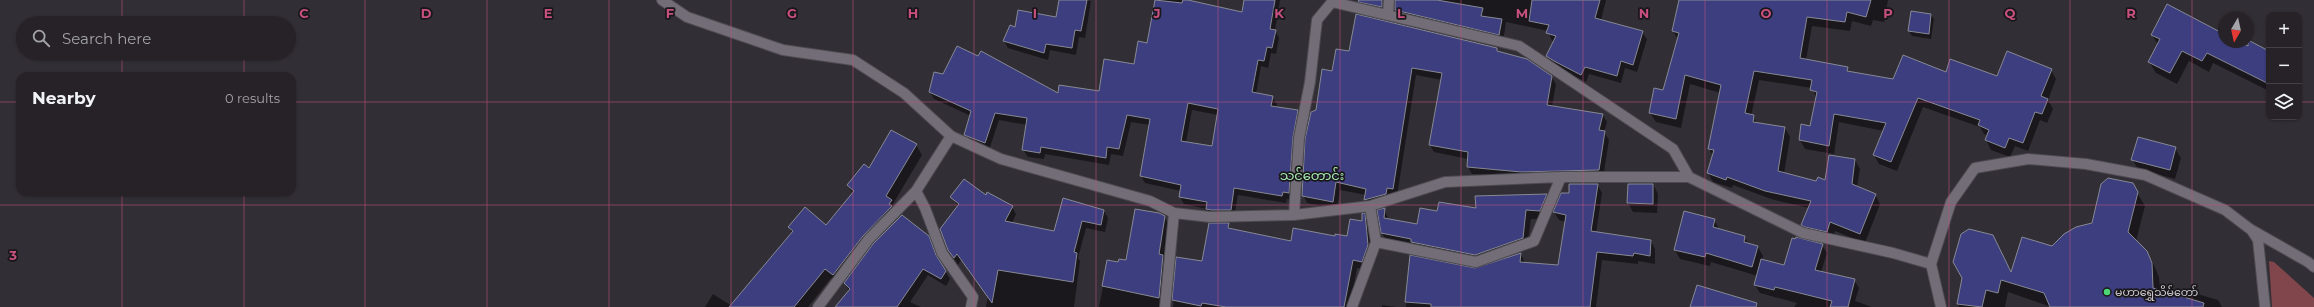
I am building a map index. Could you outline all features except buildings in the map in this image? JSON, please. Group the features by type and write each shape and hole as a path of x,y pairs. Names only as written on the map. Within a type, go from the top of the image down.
{"street":[{"path":"662,0 687,17 782,50 853,60 904,93 951,136 1001,159 1150,201 1174,213 1210,217 1294,215 1370,206 1445,182 1561,177 1690,177 1803,233 1893,253 1931,264"},
{"path":"1388,14 1390,0"},
{"path":"1294,215 1299,138 1310,82 1317,20 1332,2 1519,46 1673,149 1690,177"},
{"path":"818,307 868,240 916,191 951,136"},
{"path":"1941,307 1931,264 1951,202 1975,168 2028,159 2086,164 2145,175 2225,210 2250,229 2308,262 2314,267"},
{"path":"1376,242 1476,262 1534,240 1561,177"},
{"path":"916,191 925,208 942,253 973,297 971,307"},
{"path":"1352,307 1376,242 1370,206"},
{"path":"1165,307 1174,213"},
{"path":"2250,229 2258,240 2265,307"}],"shaded area":[{"path":"2269,261 2274,262 2314,298 2314,307 2272,307"}],"place":[{"name":"မဟာရွှေသိမ်တော်","path":"2107,292"}],"district":[{"name":"သင်တောင်း","path":"1312,175"}]}
